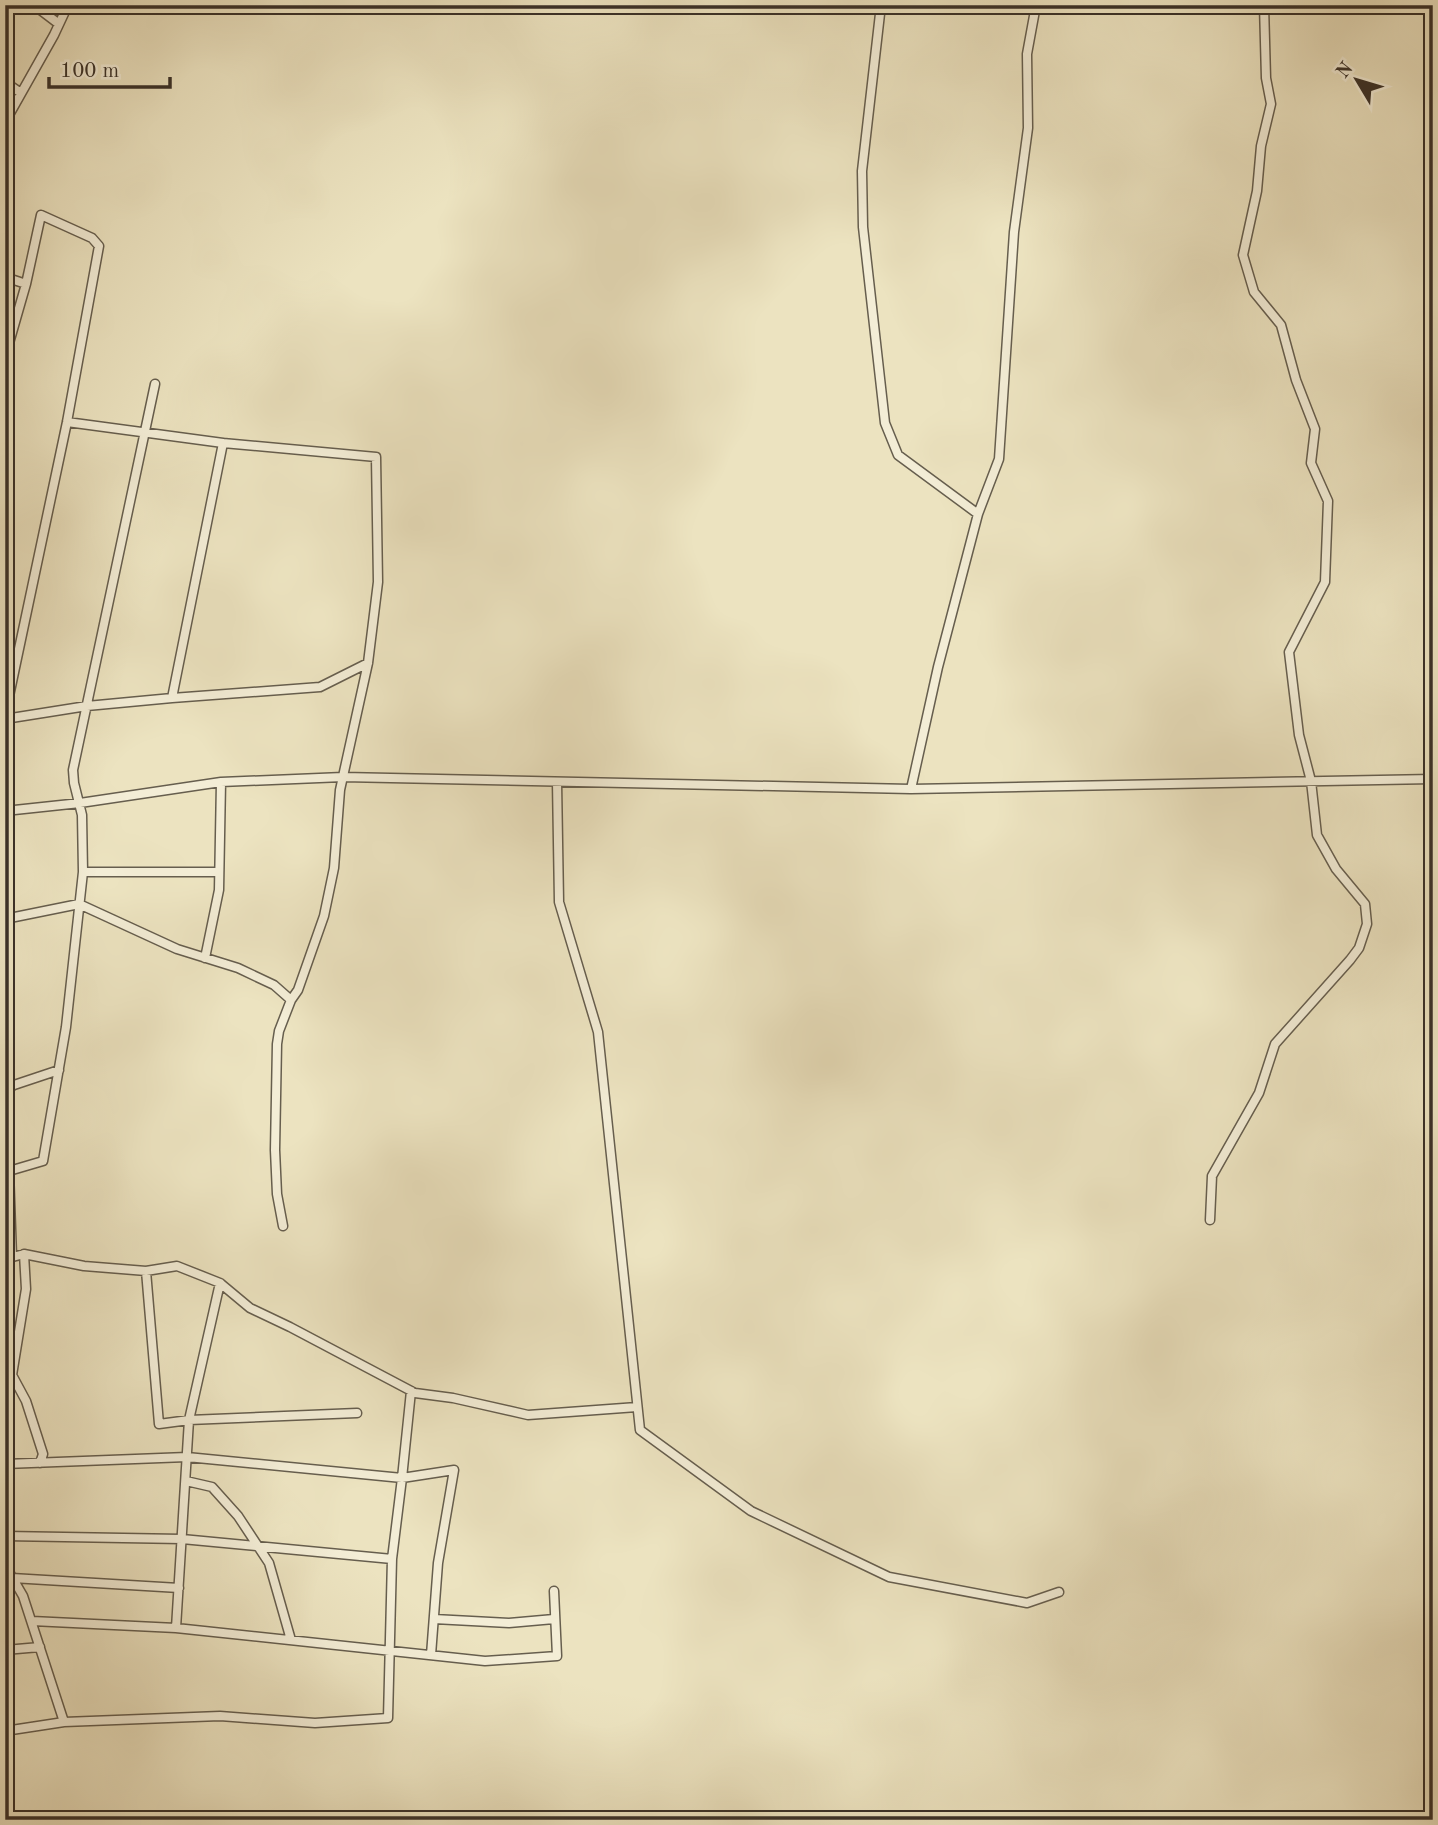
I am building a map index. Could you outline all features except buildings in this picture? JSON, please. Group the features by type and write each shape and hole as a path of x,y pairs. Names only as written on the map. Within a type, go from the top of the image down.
{"street":[{"path":"34,5 59,24"},
{"path":"5,122 68,5"},
{"path":"881,5 862,171 862,205 885,423 898,455 978,514"},
{"path":"911,789 938,667 978,514 999,459 1014,232 1028,128 1027,54 1036,5"},
{"path":"1210,1220 1212,1176 1259,1093 1275,1044 1350,960 1359,948 1367,924 1365,904 1336,869 1317,835 1311,781 1299,736 1289,652 1325,582 1328,501 1311,463 1315,429 1296,380 1281,326 1254,292 1243,255 1257,191 1261,146 1271,104 1266,78 1264,5"},
{"path":"5,82 21,93"},
{"path":"5,357 26,284 41,215 92,237 99,246 67,422 5,717 86,706 320,687 368,663"},
{"path":"5,277 26,284"},
{"path":"155,384 73,770 82,815 83,872 59,1070 43,1161 9,1171 9,1258 24,1254 84,1266 146,1271 177,1266 220,1283 250,1308 411,1391 528,1415 637,1407"},
{"path":"67,422 143,434 376,457 378,582 368,663 340,790 334,868 324,916 298,990 291,1000 279,1031 277,1044 275,1150 283,1226"},
{"path":"172,698 223,443"},
{"path":"5,811 221,782 343,777 911,789 1433,779"},
{"path":"205,958 219,890 221,782"},
{"path":"557,782 559,902 598,1032 640,1430 751,1511 889,1577 1027,1603 1059,1592"},
{"path":"83,872 219,872"},
{"path":"5,919 79,904 177,949 238,968 274,985 291,1000"},
{"path":"5,1091 14,1085 59,1070"},
{"path":"24,1254 26,1289 12,1375 26,1401 39,1440 43,1454 40,1463"},
{"path":"146,1271 159,1424 189,1420 357,1413"},
{"path":"176,1628 189,1420 220,1283"},
{"path":"5,1731 64,1722 220,1716 315,1723 388,1718 392,1559 411,1391"},
{"path":"5,1464 187,1457 402,1478 454,1469 438,1563 431,1655"},
{"path":"186,1481 212,1487 238,1516 269,1563 291,1640"},
{"path":"5,1536 182,1539 392,1559"},
{"path":"5,1565 23,1596 64,1722"},
{"path":"12,1578 179,1588"},
{"path":"32,1621 176,1628 485,1661 557,1656 554,1591"},
{"path":"434,1619 509,1623 554,1619"},
{"path":"5,1650 40,1647"}]}
